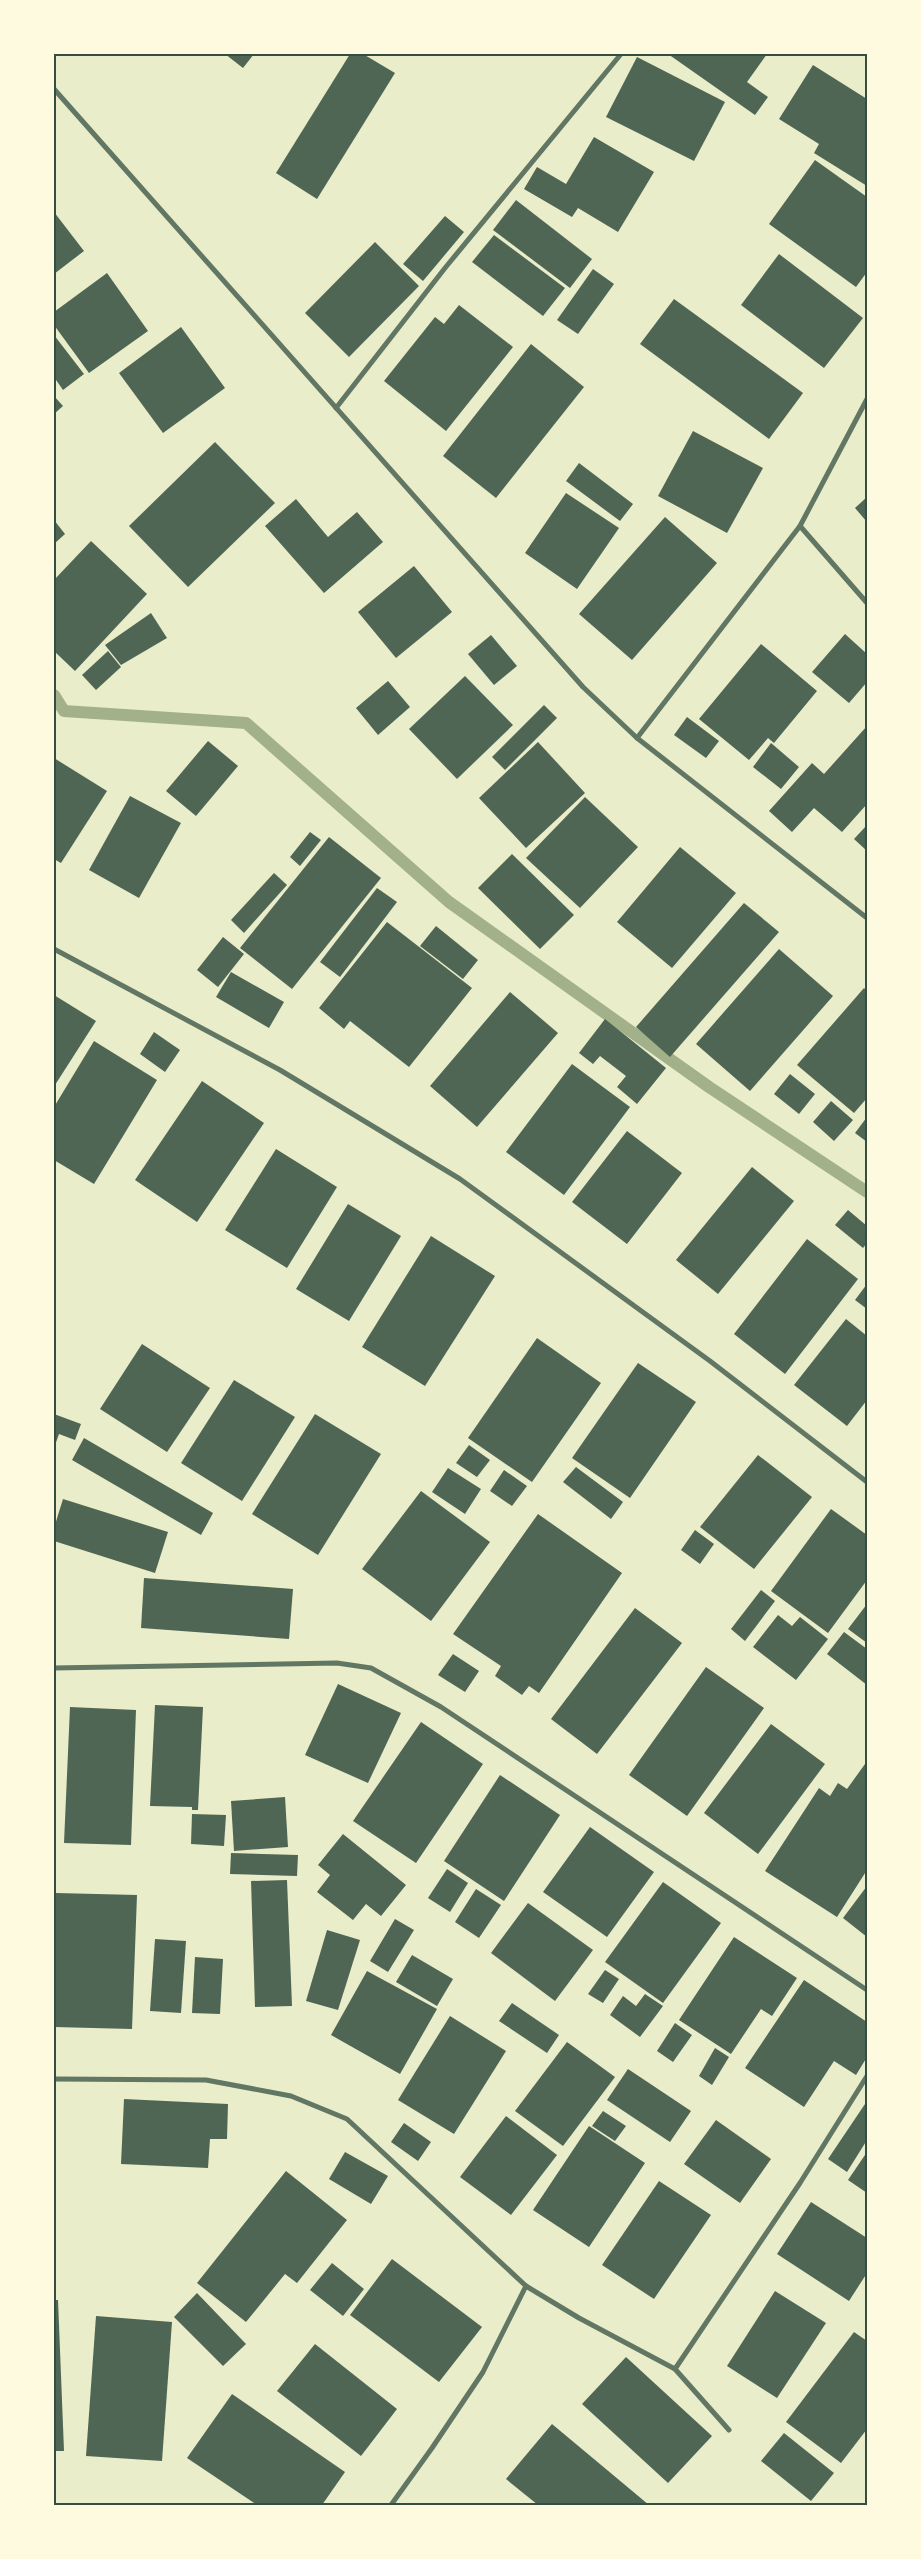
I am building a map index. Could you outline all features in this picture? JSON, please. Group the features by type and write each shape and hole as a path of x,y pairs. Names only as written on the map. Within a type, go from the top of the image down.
{"street":[{"path":"336,408 445,268 621,54"},
{"path":"54,89 548,650 583,687 637,738 867,918"},
{"path":"637,738 800,526 867,399"},
{"path":"800,526 867,603"},
{"path":"54,948 280,1070 460,1179 710,1361 867,1482"},
{"path":"54,1668 337,1663 371,1668 442,1706 867,1990"},
{"path":"675,2370 800,2184 867,2076"},
{"path":"54,2079 206,2080 291,2096 347,2119 526,2286 579,2318 675,2370 729,2430"},
{"path":"391,2505 482,2372 526,2286"}],"building":[{"path":"225,54 254,54 243,68"},
{"path":"350,54 363,54 395,73 317,199 276,173"},
{"path":"668,54 767,54 747,82 768,97 755,115"},
{"path":"637,57 725,102 694,161 606,117"},
{"path":"813,65 867,99 867,186 814,153 819,144 779,119"},
{"path":"594,137 654,172 618,232 578,208 572,217 524,189 537,167 566,184"},
{"path":"815,160 867,197 867,272 856,287 769,224"},
{"path":"516,200 592,259 570,288 493,230"},
{"path":"54,212 84,251 54,274"},
{"path":"445,216 464,232 423,281 403,264"},
{"path":"494,235 565,288 543,316 472,262"},
{"path":"375,242 419,286 349,357 305,313"},
{"path":"779,254 863,318 824,368 741,305"},
{"path":"593,269 614,284 578,334 557,320"},
{"path":"107,273 148,331 89,373 54,325 54,312"},
{"path":"674,299 803,393 769,439 640,344"},
{"path":"459,305 513,347 446,431 384,381 435,317 444,324"},
{"path":"181,327 225,388 163,433 119,373"},
{"path":"54,335 84,374 63,390 54,377"},
{"path":"531,344 584,387 496,498 443,456"},
{"path":"54,396 63,406 54,414"},
{"path":"693,431 763,468 727,533 658,496"},
{"path":"215,442 275,503 188,587 129,526"},
{"path":"579,463 633,504 620,521 566,481"},
{"path":"566,493 619,528 577,589 525,553"},
{"path":"867,497 867,522 855,508"},
{"path":"296,499 328,537 357,512 383,542 324,593 265,526"},
{"path":"665,517 717,563 632,660 579,614"},
{"path":"54,520 65,534 54,544"},
{"path":"91,541 147,594 75,671 54,651 54,580"},
{"path":"414,566 452,612 396,658 358,612"},
{"path":"151,613 167,638 121,665 105,645"},
{"path":"845,634 867,654 867,682 849,703 812,672"},
{"path":"491,635 517,666 494,685 468,654"},
{"path":"761,644 817,691 774,743 768,738 749,760 699,719"},
{"path":"108,651 121,667 96,690 82,675"},
{"path":"465,676 513,725 457,779 409,729"},
{"path":"388,681 410,707 378,735 356,708"},
{"path":"544,705 557,718 505,770 492,757"},
{"path":"687,717 719,741 706,758 674,735"},
{"path":"867,726 867,804 842,832 814,808 792,832 769,811 812,763 824,774"},
{"path":"208,741 238,766 196,816 166,791"},
{"path":"538,742 585,793 526,848 479,798"},
{"path":"771,743 799,767 781,789 753,767"},
{"path":"54,758 107,791 61,863 54,859"},
{"path":"130,796 181,823 139,898 89,870"},
{"path":"585,797 638,847 580,908 526,858"},
{"path":"867,825 867,851 854,839"},
{"path":"310,832 321,840 300,866 290,857"},
{"path":"329,837 381,878 292,989 240,948"},
{"path":"680,847 736,893 672,968 617,922"},
{"path":"512,854 574,915 540,949 478,888"},
{"path":"274,873 287,885 244,933 231,920"},
{"path":"377,888 397,902 340,977 320,962"},
{"path":"744,903 779,932 670,1057 636,1027"},
{"path":"387,922 472,988 409,1067 350,1021 344,1029 319,1008"},
{"path":"436,926 478,960 463,979 420,946"},
{"path":"223,937 244,954 218,987 197,970"},
{"path":"779,949 833,996 750,1091 696,1044"},
{"path":"231,972 284,1002 269,1028 216,997"},
{"path":"864,988 867,991 867,1098 854,1113 797,1065"},
{"path":"510,992 558,1033 477,1127 430,1086"},
{"path":"54,995 96,1021 55,1085 54,1084"},
{"path":"605,1019 666,1068 637,1104 617,1087 626,1076 600,1056 593,1064 579,1053"},
{"path":"154,1032 180,1050 165,1072 140,1054"},
{"path":"94,1041 157,1080 94,1184 54,1160 54,1107"},
{"path":"572,1064 630,1107 564,1195 506,1152"},
{"path":"790,1074 815,1094 799,1114 774,1094"},
{"path":"202,1081 264,1123 197,1222 135,1180"},
{"path":"831,1101 853,1120 834,1141 813,1122"},
{"path":"867,1117 867,1142 855,1133"},
{"path":"627,1131 682,1173 627,1244 572,1202"},
{"path":"276,1149 337,1187 287,1268 225,1230"},
{"path":"752,1167 794,1201 718,1294 676,1260"},
{"path":"348,1204 401,1236 349,1321 296,1289"},
{"path":"848,1210 867,1226 867,1243 863,1248 835,1225"},
{"path":"431,1236 495,1276 425,1386 362,1347"},
{"path":"807,1239 858,1279 785,1374 734,1334"},
{"path":"867,1284 867,1309 855,1300"},
{"path":"846,1319 867,1336 867,1400 847,1426 794,1385"},
{"path":"537,1338 601,1383 532,1482 468,1438"},
{"path":"142,1344 210,1388 167,1452 100,1409"},
{"path":"638,1363 696,1402 630,1498 572,1458"},
{"path":"234,1380 295,1417 242,1501 181,1463"},
{"path":"54,1414 81,1424 75,1440 59,1434 54,1448"},
{"path":"315,1414 381,1454 318,1555 252,1514"},
{"path":"84,1438 213,1513 201,1535 72,1460"},
{"path":"469,1445 490,1460 477,1477 456,1463"},
{"path":"758,1455 812,1497 754,1569 700,1527"},
{"path":"576,1467 623,1502 611,1519 563,1482"},
{"path":"448,1468 481,1489 465,1514 432,1492"},
{"path":"504,1470 527,1486 512,1506 490,1491"},
{"path":"421,1491 490,1542 431,1621 362,1569"},
{"path":"63,1499 168,1532 155,1573 54,1541 54,1528"},
{"path":"831,1509 867,1535 867,1580 828,1633 771,1591"},
{"path":"538,1514 622,1573 539,1693 529,1686 522,1695 495,1676 501,1666 453,1634"},
{"path":"695,1530 714,1544 700,1564 681,1550"},
{"path":"144,1578 293,1589 289,1639 141,1628"},
{"path":"761,1590 775,1601 745,1641 731,1629"},
{"path":"867,1604 867,1643 848,1629"},
{"path":"635,1608 682,1643 597,1754 551,1719"},
{"path":"778,1615 792,1626 800,1617 828,1639 796,1680 753,1647"},
{"path":"844,1632 867,1649 867,1685 827,1654"},
{"path":"453,1654 479,1671 465,1692 438,1675"},
{"path":"706,1667 764,1708 687,1816 629,1775"},
{"path":"338,1684 401,1713 368,1783 305,1755"},
{"path":"155,1705 203,1707 198,1810 192,1810 192,1807 150,1806"},
{"path":"70,1707 136,1710 131,1845 64,1843"},
{"path":"421,1722 483,1764 416,1863 353,1821"},
{"path":"771,1724 825,1764 758,1854 704,1813"},
{"path":"865,1764 867,1765 867,1870 837,1917 765,1871 819,1788 830,1796 838,1783 847,1789"},
{"path":"500,1775 560,1815 504,1901 444,1861"},
{"path":"285,1797 288,1847 234,1851 231,1801"},
{"path":"192,1814 226,1815 224,1846 191,1844"},
{"path":"590,1827 654,1872 607,1937 543,1892"},
{"path":"343,1834 406,1885 381,1916 366,1904 353,1920 317,1892 330,1875 318,1865"},
{"path":"231,1853 298,1855 297,1876 230,1874"},
{"path":"447,1869 468,1883 450,1912 428,1898"},
{"path":"287,1880 292,2006 255,2007 251,1881"},
{"path":"663,1882 721,1923 663,2003 605,1962"},
{"path":"867,1886 867,1937 843,1918"},
{"path":"476,1889 501,1905 479,1938 455,1922"},
{"path":"56,1893 137,1895 132,2029 54,2027"},
{"path":"528,1903 593,1950 555,2001 491,1953"},
{"path":"395,1919 414,1930 388,1972 370,1961"},
{"path":"327,1930 360,1940 338,2010 306,2001"},
{"path":"734,1937 797,1978 772,2016 761,2009 731,2054 679,2020"},
{"path":"155,1939 186,1941 181,2013 150,2011"},
{"path":"412,1955 453,1979 437,2006 396,1982"},
{"path":"195,1957 223,1959 220,2014 192,2013"},
{"path":"605,1970 619,1979 603,2003 588,1994"},
{"path":"367,1971 437,2009 400,2074 331,2035"},
{"path":"804,1980 867,2022 867,2057 856,2075 834,2061 804,2107 745,2068"},
{"path":"645,1994 663,2006 640,2037 610,2015 623,1996 636,2006"},
{"path":"512,2003 559,2035 547,2053 499,2021"},
{"path":"450,2016 506,2051 454,2134 398,2100"},
{"path":"675,2023 692,2035 673,2062 657,2051"},
{"path":"567,2042 615,2077 563,2146 515,2111"},
{"path":"715,2048 729,2057 712,2085 699,2076"},
{"path":"628,2069 691,2111 670,2142 607,2100"},
{"path":"124,2099 228,2104 227,2139 210,2139 208,2168 121,2164"},
{"path":"867,2101 867,2140 847,2172 828,2159"},
{"path":"603,2111 626,2126 615,2141 592,2126"},
{"path":"506,2116 557,2155 511,2215 460,2177"},
{"path":"716,2120 771,2159 740,2203 684,2164"},
{"path":"404,2123 431,2142 418,2161 391,2142"},
{"path":"589,2126 645,2163 589,2247 533,2210"},
{"path":"345,2152 388,2176 371,2204 329,2179"},
{"path":"867,2152 867,2193 848,2180"},
{"path":"286,2171 347,2220 297,2283 285,2274 246,2322 197,2283"},
{"path":"659,2181 711,2215 654,2299 602,2265"},
{"path":"811,2202 867,2238 867,2273 849,2301 777,2254"},
{"path":"392,2259 482,2327 439,2382 350,2315"},
{"path":"332,2263 364,2289 343,2316 310,2290"},
{"path":"775,2291 826,2323 777,2398 727,2366"},
{"path":"197,2293 246,2344 223,2366 174,2317"},
{"path":"54,2300 58,2300 64,2451 54,2451"},
{"path":"96,2316 172,2322 162,2461 86,2456"},
{"path":"854,2332 867,2341 867,2429 841,2463 786,2422"},
{"path":"315,2344 397,2409 361,2456 277,2391"},
{"path":"626,2357 712,2436 668,2483 582,2404"},
{"path":"232,2394 345,2472 322,2505 257,2505 187,2458"},
{"path":"552,2424 649,2505 538,2505 506,2479"},
{"path":"784,2433 834,2473 811,2501 761,2461"}],"waterway":[{"path":"54,695 64,711 246,723 449,902 709,1087 867,1192"}]}
